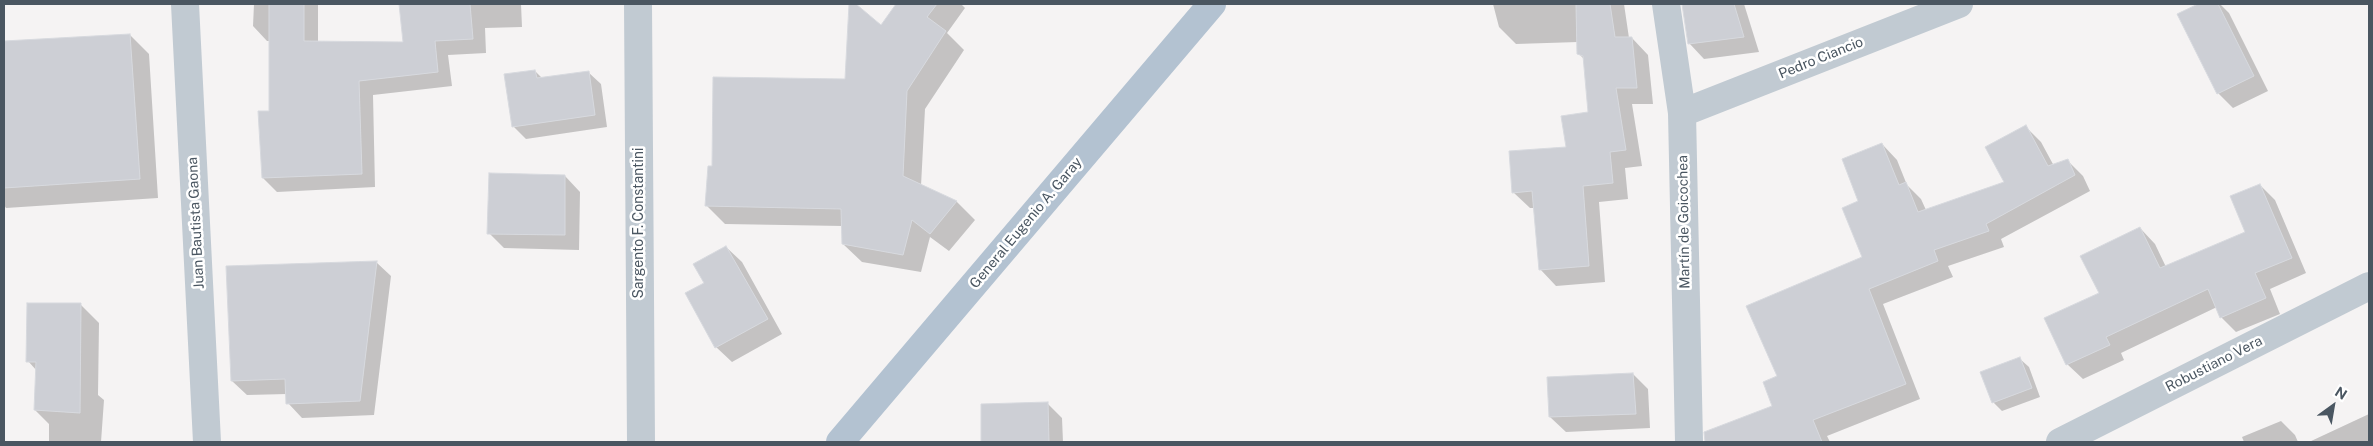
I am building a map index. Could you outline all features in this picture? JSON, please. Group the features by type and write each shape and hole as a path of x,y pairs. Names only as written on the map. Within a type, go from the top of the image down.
{"main road":[{"name":"General Eugenio A. Garay","path":"840,442 1212,4"}],"street":[{"name":"Juan Bautista Gaona","path":"185,4 207,442"},
{"name":"Sargento F. Constantini","path":"638,4 641,442"},
{"name":"Martín de Goicochea","path":"1666,4 1682,113 1689,442"},
{"name":"Pedro Ciancio","path":"1682,113 1959,4"},
{"name":"Robustiano Vera","path":"2060,442 2369,286"}],"building":[{"path":"269,4 304,4 304,41 403,42 399,4 470,4 473,39 435,41 438,72 359,81 362,174 262,178 258,111 269,111"},
{"path":"849,4 856,4 881,25 896,4 937,4 927,17 946,31 907,91 903,176 957,201 930,234 912,220 903,255 842,244 841,209 705,206 708,166 712,166 713,77 845,79"},
{"path":"1576,4 1610,4 1615,37 1632,37 1637,88 1616,88 1626,150 1610,152 1613,183 1583,186 1589,266 1539,270 1532,191 1512,193 1509,151 1566,147 1561,116 1588,112 1583,56 1577,54"},
{"path":"1682,4 1734,4 1744,37 1688,44"},
{"path":"2198,4 2218,4 2254,76 2217,94 2177,14"},
{"path":"130,34 140,179 4,188 4,41"},
{"path":"535,70 537,78 589,71 595,115 512,127 504,74"},
{"path":"2026,125 2048,166 2068,159 2075,175 1986,224 1989,231 1934,250 1938,261 1869,289 1906,384 1813,420 1822,442 1705,442 1704,432 1772,406 1763,382 1777,376 1746,306 1862,257 1842,208 1858,201 1842,159 1882,143 1899,185 1906,182 1918,212 2004,182 1985,147"},
{"path":"489,173 565,175 565,235 487,234"},
{"path":"2260,184 2292,258 2255,273 2266,298 2220,318 2208,289 2106,337 2110,345 2066,365 2044,318 2099,293 2080,256 2140,227 2160,268 2245,232 2230,196"},
{"path":"726,246 768,319 715,348 685,293 704,283 693,264"},
{"path":"377,261 360,401 286,404 285,379 231,381 226,266"},
{"path":"27,303 81,303 80,413 34,410 36,362 26,362"},
{"path":"2020,357 2032,388 1992,403 1980,372"},
{"path":"1633,373 1636,414 1549,417 1547,377"},
{"path":"1048,402 1049,442 981,442 981,404"}]}
